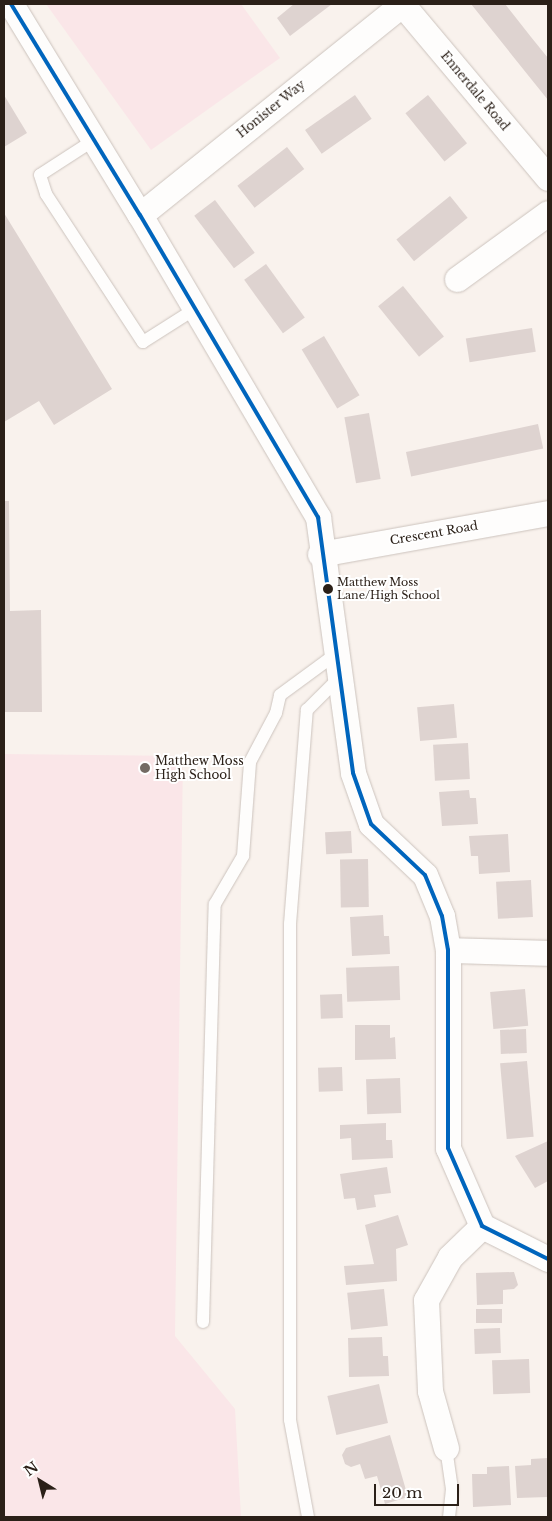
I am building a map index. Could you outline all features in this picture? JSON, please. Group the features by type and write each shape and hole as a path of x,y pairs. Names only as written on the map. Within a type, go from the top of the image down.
{"street":[{"name":"Ennerdale Road","path":"402,4 548,178"},
{"name":"Honister Way","path":"140,215 402,4"},
{"path":"9,7 140,215 318,517 320,554 353,773 372,824 425,875 442,916 448,950 448,1148 482,1226 548,1259"},
{"path":"457,279 548,214"},
{"name":"Crescent Road","path":"320,554 548,512"},
{"path":"448,950 548,953"},
{"path":"446,1448 430,1391 426,1300 450,1257 482,1226"}],"lane":[{"path":"94,140 40,175 46,194 143,342 195,309"},
{"path":"203,1322 215,904 243,856 250,762 276,714 280,695 337,666"},
{"path":"308,1517 290,1420 290,924 307,710 337,666"},
{"path":"446,1448 452,1489 449,1517"}],"shaded area":[{"path":"46,4 241,4 280,58 151,150"},
{"path":"4,754 183,756 175,1336 235,1409 241,1517 4,1517"}],"building":[{"path":"294,4 332,4 290,36 277,18"},
{"path":"471,4 505,4 548,58 548,100"},
{"path":"4,95 27,133 4,147"},
{"path":"355,95 372,119 322,154 305,130"},
{"path":"428,95 467,143 444,161 405,113"},
{"path":"287,147 304,169 255,208 237,186"},
{"path":"450,196 468,218 414,261 396,239"},
{"path":"215,200 255,253 234,268 194,216"},
{"path":"4,213 112,389 54,425 39,401 4,422"},
{"path":"266,264 305,317 283,333 244,280"},
{"path":"403,286 444,337 419,357 378,306"},
{"path":"532,328 536,352 470,362 466,338"},
{"path":"324,336 360,395 337,409 302,349"},
{"path":"369,413 381,479 356,483 344,417"},
{"path":"538,424 543,448 411,477 406,452"},
{"path":"4,501 9,501 10,611 41,610 42,712 4,712"},
{"path":"454,704 457,738 420,741 417,707"},
{"path":"468,743 470,779 435,781 433,745"},
{"path":"469,790 470,798 476,798 478,824 442,826 439,792"},
{"path":"351,831 352,853 326,854 325,832"},
{"path":"508,834 510,872 479,874 478,856 471,856 469,836"},
{"path":"340,859 368,859 369,907 341,907"},
{"path":"531,880 533,917 498,919 496,882"},
{"path":"383,915 384,936 389,936 390,954 352,956 350,917"},
{"path":"399,966 400,1000 347,1002 346,968"},
{"path":"525,989 528,1026 493,1029 490,992"},
{"path":"342,994 343,1018 321,1019 320,995"},
{"path":"355,1025 390,1025 390,1038 395,1037 396,1059 355,1060"},
{"path":"526,1029 527,1053 501,1054 500,1030"},
{"path":"527,1061 534,1137 507,1139 500,1063"},
{"path":"342,1067 343,1091 319,1092 318,1068"},
{"path":"400,1078 401,1113 367,1114 366,1079"},
{"path":"386,1123 386,1140 392,1140 393,1158 352,1160 351,1138 340,1139 340,1125"},
{"path":"548,1141 548,1181 535,1188 515,1156"},
{"path":"387,1167 391,1193 374,1195 376,1207 357,1210 355,1198 344,1199 340,1174"},
{"path":"398,1215 408,1245 396,1249 397,1281 346,1285 344,1266 374,1264 365,1225"},
{"path":"514,1272 518,1285 514,1289 503,1290 503,1304 477,1305 476,1273"},
{"path":"384,1289 388,1326 351,1330 347,1293"},
{"path":"476,1309 502,1309 502,1323 476,1323"},
{"path":"500,1328 501,1353 475,1354 474,1329"},
{"path":"382,1337 383,1356 388,1356 389,1376 349,1377 348,1338"},
{"path":"529,1359 530,1393 493,1394 492,1360"},
{"path":"379,1384 388,1423 336,1435 327,1396"},
{"path":"390,1435 408,1497 385,1504 377,1476 365,1479 360,1464 351,1467 345,1464 342,1455 346,1448"},
{"path":"548,1458 548,1497 517,1498 515,1466 531,1465 531,1459"},
{"path":"509,1466 511,1505 473,1507 472,1474 487,1474 487,1467"}],"transit line":[{"path":"11,4 140,215 318,517 353,773 371,824 425,875 442,916 448,950 448,1148 482,1226 548,1259"}],"place":[{"name":"Matthew Moss Lane/High School","path":"328,589"},
{"name":"Matthew Moss High School","path":"145,768"}]}
